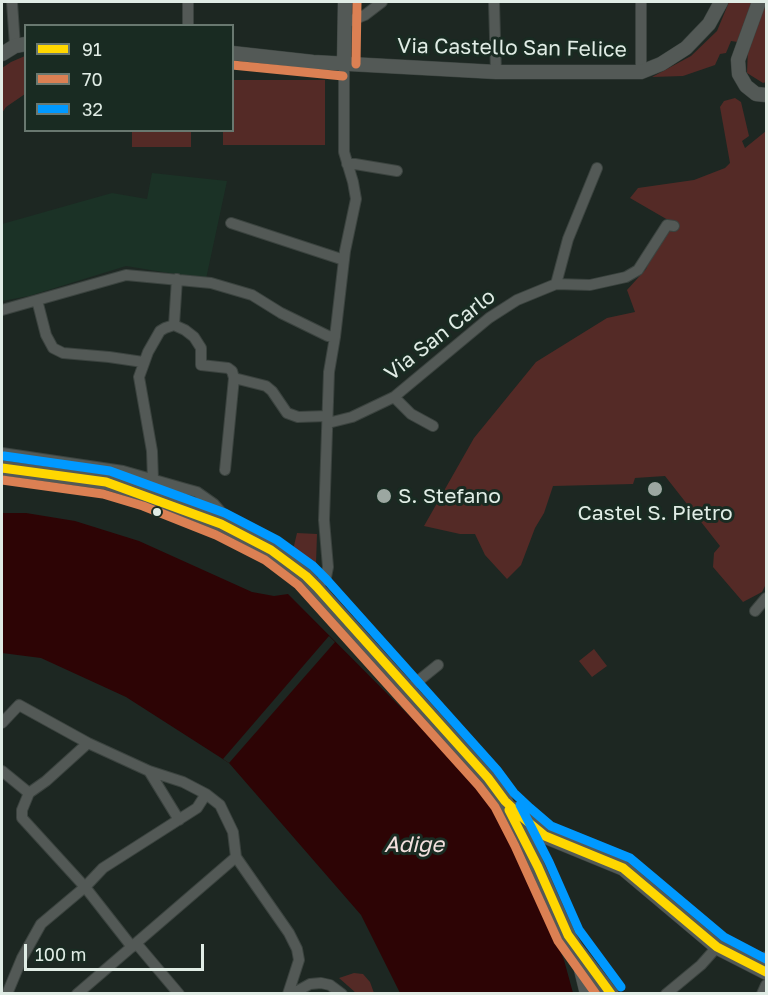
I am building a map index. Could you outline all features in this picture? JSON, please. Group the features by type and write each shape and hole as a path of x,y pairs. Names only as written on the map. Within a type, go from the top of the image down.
{"main road":[{"path":"2,468 106,482 221,524 271,550 306,576 488,778 505,801 526,842 562,924 575,947 611,993"},
{"path":"505,801 545,836 622,868 717,947 766,972"},
{"path":"526,842 545,836"}],"street":[{"path":"2,54 20,45 12,2"},
{"path":"188,2 188,24"},
{"path":"317,587 326,577 328,567 324,520 328,372 335,337 344,261 355,205 353,183 344,152 345,2"},
{"path":"345,23 365,15 382,2"},
{"path":"494,2 496,72"},
{"path":"641,2 641,72"},
{"name":"Via Castello San Felice","path":"234,53 344,64 496,72 641,72 661,64 686,48 709,24 721,2"},
{"path":"759,2 738,60 739,74 746,86 756,94 766,95"},
{"path":"347,164 397,171"},
{"path":"556,284 568,239 597,168"},
{"path":"231,223 344,261"},
{"name":"Via San Carlo","path":"234,378 266,386 287,413 298,417 328,420 352,417 394,397 489,318 517,300 556,284 590,285 626,277 638,270 664,229 668,225 674,226"},
{"path":"2,310 126,274 211,283 252,295 281,313 328,336 335,337"},
{"path":"174,325 177,279"},
{"path":"37,300 46,335 53,348 63,353 143,362"},
{"path":"153,480 153,451 139,377 143,362 160,331 174,325 194,337 201,348 201,365 228,368 232,371 234,378 225,470"},
{"path":"394,397 411,414 433,426"},
{"path":"2,453 123,471 197,492 221,512 221,524"},
{"path":"755,611 766,598"},
{"path":"407,690 438,664"},
{"path":"2,723 19,705 87,742 149,771 183,782 206,794 219,805 233,832 236,857 289,933 297,949 299,960 290,993"},
{"path":"87,742 46,781 29,793 22,810 22,818 179,993"},
{"path":"2,771 29,793"},
{"path":"149,771 179,820"},
{"path":"7,993 22,958 41,924 85,887 103,868 159,830 197,808 206,794"},
{"path":"77,993 236,857"},
{"path":"575,947 587,993"},
{"path":"674,991 717,947"},
{"path":"750,964 766,957"},
{"path":"290,993 310,984 321,983 330,985 342,993"},
{"path":"762,993 766,985"}],"shaded area":[{"path":"729,2 753,2 738,42 731,41 726,53 720,54 715,65 683,76 652,77 691,56 717,31"},
{"path":"764,2 766,2 766,82 763,83 747,73 748,48"},
{"path":"24,56 24,95 6,107 2,113 2,68"},
{"path":"234,80 325,80 325,145 223,145 223,132 234,132"},
{"path":"735,98 741,102 749,136 742,141 745,148 766,131 766,584 762,592 743,602 713,567 714,553 720,546 665,476 635,478 633,484 553,486 521,565 507,579 485,555 475,534 460,534 424,526 474,438 536,362 607,318 635,312 627,290 646,269 668,220 630,198 638,188 694,180 725,168 730,163 720,107 724,101"},
{"path":"132,132 191,132 191,147 132,147"},
{"path":"152,173 227,181 206,279 126,266 29,296 2,301 2,224 112,193 147,199"},
{"path":"297,533 317,534 316,564 293,550"},
{"path":"594,649 607,666 592,677 579,661"},
{"path":"354,973 363,974 370,982 374,993 356,993 339,978"}],"water":[{"name":"Adige","path":"2,513 26,513 75,521 139,541 252,592 274,596 288,594 484,791 537,898 564,960 573,993 400,993 361,915 229,763 126,697 41,658 2,653"}],"pier":[{"path":"329,636 335,642 229,763 223,759"}],"transit line":[{"name":"70","path":"356,64 357,2"},
{"name":"70","path":"234,65 343,76"},
{"name":"32","path":"4,456 110,471 225,513 277,540 313,566 326,579 497,770 514,793 551,826 630,858 724,937 766,959"},
{"name":"91","path":"2,468 106,482 221,524 271,550 317,587 488,778 505,801 522,817 545,836 623,868 717,947 766,972"},
{"name":"70","path":"2,480 103,494 143,506 216,535 265,560 298,585 479,786 495,807 558,941 596,994"},
{"name":"32","path":"520,805 549,862 579,930 621,987"},
{"name":"91","path":"509,810 538,867 568,935 611,994"}],"place":[{"name":"Castel S. Pietro","path":"655,489"},
{"name":"S. Stefano","path":"384,496"}]}
